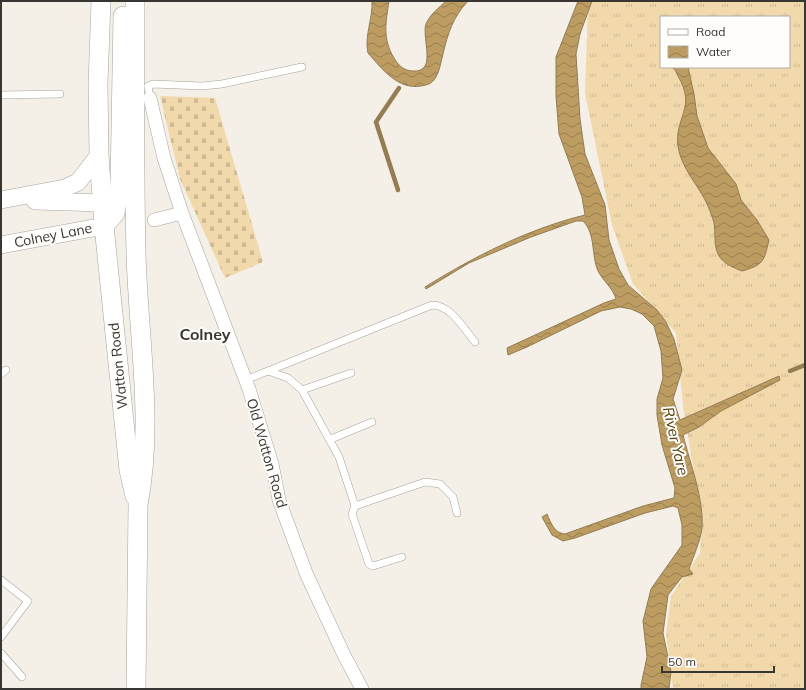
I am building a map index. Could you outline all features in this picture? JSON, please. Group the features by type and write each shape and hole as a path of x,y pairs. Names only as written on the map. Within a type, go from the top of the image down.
{"main road":[{"name":"Watton Road","path":"101,1 98,84 99,155 107,214 129,470 138,505"},
{"name":"Watton Road","path":"107,214 120,185 123,1"},
{"name":"Watton Road","path":"135,1 136,243 144,424 142,481 138,505 136,689"},
{"name":"Watton Road","path":"107,214 125,224 136,243"}],"street":[{"name":"Old Watton Road","path":"150,98 164,158 182,213 245,380 272,464 279,500 301,559 344,655 362,689"},
{"name":"Colney Lane","path":"1,200 64,188 78,182 99,155"},
{"name":"Colney Lane","path":"1,200 107,214"},
{"path":"154,220 182,213"},
{"name":"Colney Lane","path":"1,245 107,214"}],"lane":[{"path":"150,98 148,86 153,84 202,86 215,85 302,67"},
{"path":"1,95 60,94"},
{"path":"245,380 432,305 438,305 448,310 474,342"},
{"path":"268,370 288,378 302,390 331,439 339,456 355,506 352,514 369,564 373,566 402,557"},
{"path":"302,390 351,373"},
{"path":"331,439 372,422"},
{"path":"355,506 425,482 440,484 453,497 457,513"},
{"path":"1,580 28,601 1,637"},
{"path":"1,653 22,677"}],"green space":[{"path":"588,1 805,1 805,689 673,689 666,634 671,596 700,553 702,519 683,406 676,333 633,284 612,225 585,93"},
{"path":"160,96 215,98 263,262 225,278 180,179"}],"water":[{"path":"372,1 389,1 386,37 390,51 401,67 407,70 419,71 425,66 427,61 425,29 430,17 446,1 468,1 458,13 452,26 436,77 431,83 423,86 413,86 398,82 385,72 368,53 367,41"},
{"name":"River Yare","path":"578,1 592,1 580,34 576,54 580,119 585,154 605,205 609,240 619,269 628,285 657,310 666,322 674,339 682,370 673,399 680,420 779,376 780,380 721,411 699,427 683,435 699,493 702,528 689,569 693,574 682,577 668,595 663,633 671,672 669,689 641,689 647,657 643,621 651,589 682,545 682,525 678,508 673,506 645,513 563,541 552,535 542,517 547,514 556,530 565,534 643,506 674,498 675,488 662,445 657,415 657,399 663,378 661,351 654,326 642,314 631,309 620,307 601,311 508,355 507,348 604,303 616,299 613,291 598,271 592,238 583,221 576,221 531,237 469,263 426,289 425,287 483,254 502,245 543,228 585,215 582,197 559,134 556,96 556,57"},
{"path":"673,68 688,68 697,116 708,148 736,184 741,200 757,220 769,240 762,262 754,267 742,271 739,270 724,261 717,252 714,223 711,214 704,198 686,170 678,146 679,128 684,112 685,96 683,87"}],"waterway":[{"path":"398,190 376,122 399,88"},
{"path":"790,371 805,365"}],"district":[{"name":"Colney","path":"205,334"}]}
